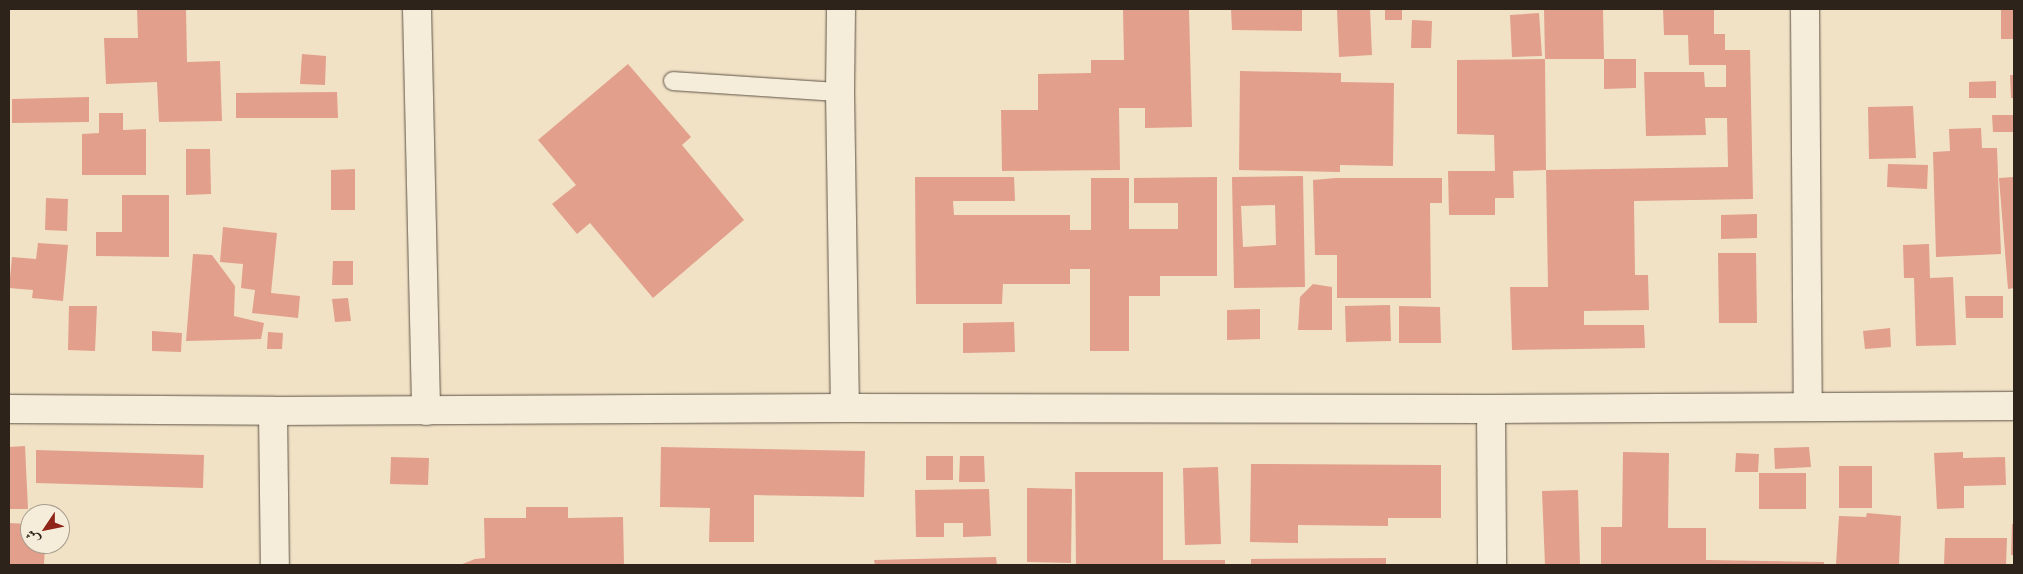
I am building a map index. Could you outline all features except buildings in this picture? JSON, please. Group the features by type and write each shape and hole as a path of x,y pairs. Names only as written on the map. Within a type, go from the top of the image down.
{"street":[{"path":"417,9 426,411"},
{"path":"841,9 840,92 845,408"},
{"path":"1805,9 1808,407"},
{"path":"9,409 273,412 845,408 1491,409 2014,406"},
{"path":"1491,409 1492,565"},
{"path":"273,412 275,565"}],"lane":[{"path":"673,81 840,92"}]}
